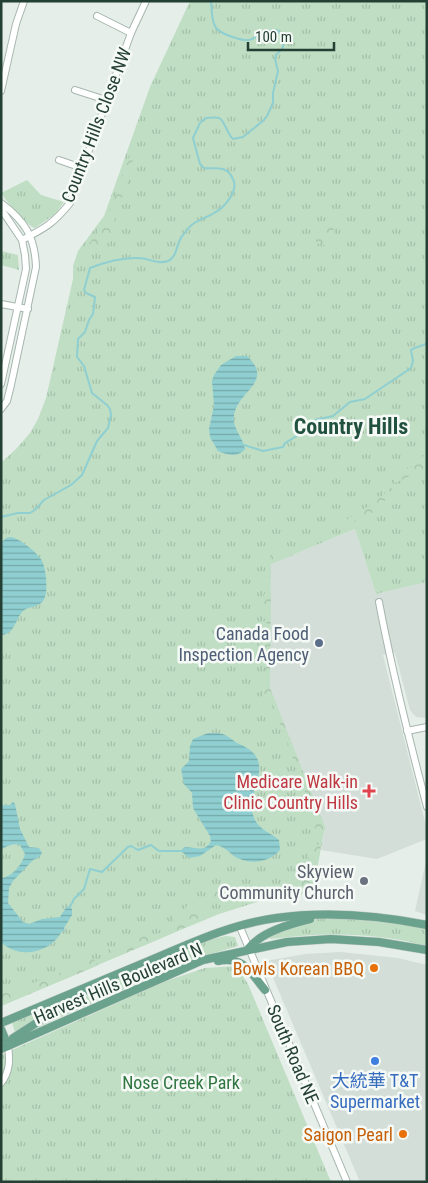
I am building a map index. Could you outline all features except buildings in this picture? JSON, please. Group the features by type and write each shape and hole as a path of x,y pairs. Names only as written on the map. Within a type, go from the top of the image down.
{"main road":[{"name":"Harvest Hills Boulevard N","path":"1,1023 201,939 240,926 275,918 324,915 372,916 427,925"},
{"path":"248,950 257,940 274,932 298,922 324,915"},
{"name":"Harvest Hills Boulevard N","path":"5,1048 203,960 287,942 331,938 379,942 427,950"},
{"path":"177,971 215,962 233,960 246,966 265,990"},
{"path":"5,1048 13,1038 103,980"},
{"path":"1,1029 5,1048"}],"street":[{"path":"1,91 16,24 24,1"},
{"name":"Country Hills Close NW","path":"22,240 51,225 70,203 131,33 146,1"},
{"path":"97,16 131,33"},
{"path":"75,90 106,100"},
{"path":"59,160 82,168"},
{"path":"1,203 16,214 31,235 36,253 36,267 11,385 6,401 1,409"},
{"path":"1,209 22,240 26,269 1,383 11,385"},
{"path":"1,304 28,309"},
{"path":"379,602 407,732 427,807"},
{"path":"407,732 427,727"},
{"name":"South Road NE","path":"240,926 248,950 347,1182"},
{"path":"1,1083 10,1066 5,1048"}],"shaded area":[{"path":"355,529 376,594 427,582 427,718 416,717 410,710 395,653 383,655 427,830 427,839 377,859 321,850 325,827 270,688 271,564"},
{"path":"427,857 427,915 415,911"},
{"path":"340,952 398,958 427,965 427,1182 360,1182 266,961 305,954"}],"green space":[{"path":"190,1 427,1 427,582 376,594 355,529 271,564 270,688 325,827 313,890 303,894 260,901 216,915 1,1006 1,459 3,461 17,448 30,433 38,419 46,398 73,279 73,266 78,251 104,216 150,87"},
{"path":"134,149 137,152 132,162 134,170 128,178 127,190 121,199 113,230 106,247 96,246 88,249 86,248 107,217"},
{"path":"27,180 41,195 64,202 55,214 35,228 22,219 1,193"},
{"path":"328,223 334,229 335,235 328,252 322,242 317,244 314,236 316,226"},
{"path":"1,251 18,255 19,270 1,265"},
{"path":"427,451 427,468 395,483 394,481 401,472 418,463"},
{"path":"391,488 396,490 370,515 347,524 346,520 372,504"},
{"path":"281,550 293,555 271,564 271,577 264,577 269,556"},
{"path":"271,592 270,688 325,827 325,830 317,832 314,824 317,819 306,805 305,789 299,778 272,703 264,701 261,686 267,681 265,666 258,647 262,634 267,632 266,621 261,616 262,604 265,593"},
{"path":"320,841 322,841 313,890 294,896 272,893 271,888 283,886 296,880 295,872 313,867 314,864 309,859 308,854 316,848"},
{"path":"259,889 268,896 248,902 227,896 213,899 211,894 216,891 235,891 236,894 247,894 248,890"},
{"path":"195,901 201,915 213,912 216,915 172,933 164,932 163,927 174,925 173,915 184,913 187,905"},
{"path":"321,918 369,918 427,927 427,946 407,941 368,936 329,934 270,939 269,937"},
{"path":"161,933 164,937 114,958 105,954 105,951 112,948 121,949 132,939 143,934 148,938"},
{"path":"226,936 235,937 238,946 184,962 30,1031 103,983 204,941"},
{"path":"87,955 99,965 1,1006 1,994 86,964 83,959"},
{"name":"Nose Creek Park","path":"236,966 248,984 331,1182 1,1182 1,1055 166,981 205,968"},
{"path":"56,1003 58,1004 15,1033 12,1022"}],"water":[{"path":"236,356 247,356 255,365 257,373 256,380 241,400 234,416 236,429 245,449 239,454 232,455 218,451 210,437 209,429 214,406 212,381 214,375 221,365"},
{"path":"10,537 23,543 41,559 45,572 46,588 43,601 24,610 12,629 3,635 1,634 1,543"},
{"path":"208,733 225,735 250,750 257,759 259,768 258,778 252,809 257,823 279,840 280,850 272,857 256,862 245,861 216,845 200,856 189,858 182,852 182,849 185,847 200,849 206,847 211,841 210,836 193,808 192,793 184,784 181,769 189,761 190,746 193,739"},
{"path":"13,802 20,829 29,847 39,848 42,853 13,881 9,888 8,903 23,922 29,924 42,919 60,917 67,906 72,909 72,915 64,928 65,932 62,931 50,945 34,952 17,951 8,948 1,942 1,878 16,870 25,854 18,844 10,845 1,850 1,805 10,805"}],"waterway":[{"path":"1,517 18,513 30,513 44,500 71,485 82,475 97,441 108,428 111,415 110,409 92,393 84,366 77,357 78,339 85,332 93,314 95,297 84,290 90,268 126,258 143,258 157,262 171,259 181,238 188,229 196,222 218,211 230,199 234,189 233,179 228,172 221,169 204,168 200,164 193,138 200,123 206,118 219,118 233,139 243,137 264,120 273,103 273,93 278,71 275,59 282,49 286,38 277,30 267,31 249,40 239,39 223,33 214,25 211,1"},
{"path":"244,445 263,451 283,447 285,443 305,431 315,420 333,416 350,402 365,399 411,368 413,361 411,350 427,343"},
{"path":"70,907 74,899 84,889 90,869 102,872 128,847 131,846 138,850 151,845 159,851 182,851"}],"place":[{"name":"Canada Food Inspection Agency","path":"319,643"},
{"name":"Medicare Walk-in Clinic Country Hills","path":"369,791"},
{"name":"Skyview Community Church","path":"364,881"},
{"name":"Bowls Korean BBQ","path":"374,968"},
{"name":"大統華 T&T Supermarket","path":"375,1061"},
{"name":"Saigon Pearl","path":"403,1134"}],"district":[{"name":"Country Hills","path":"351,426"}]}
